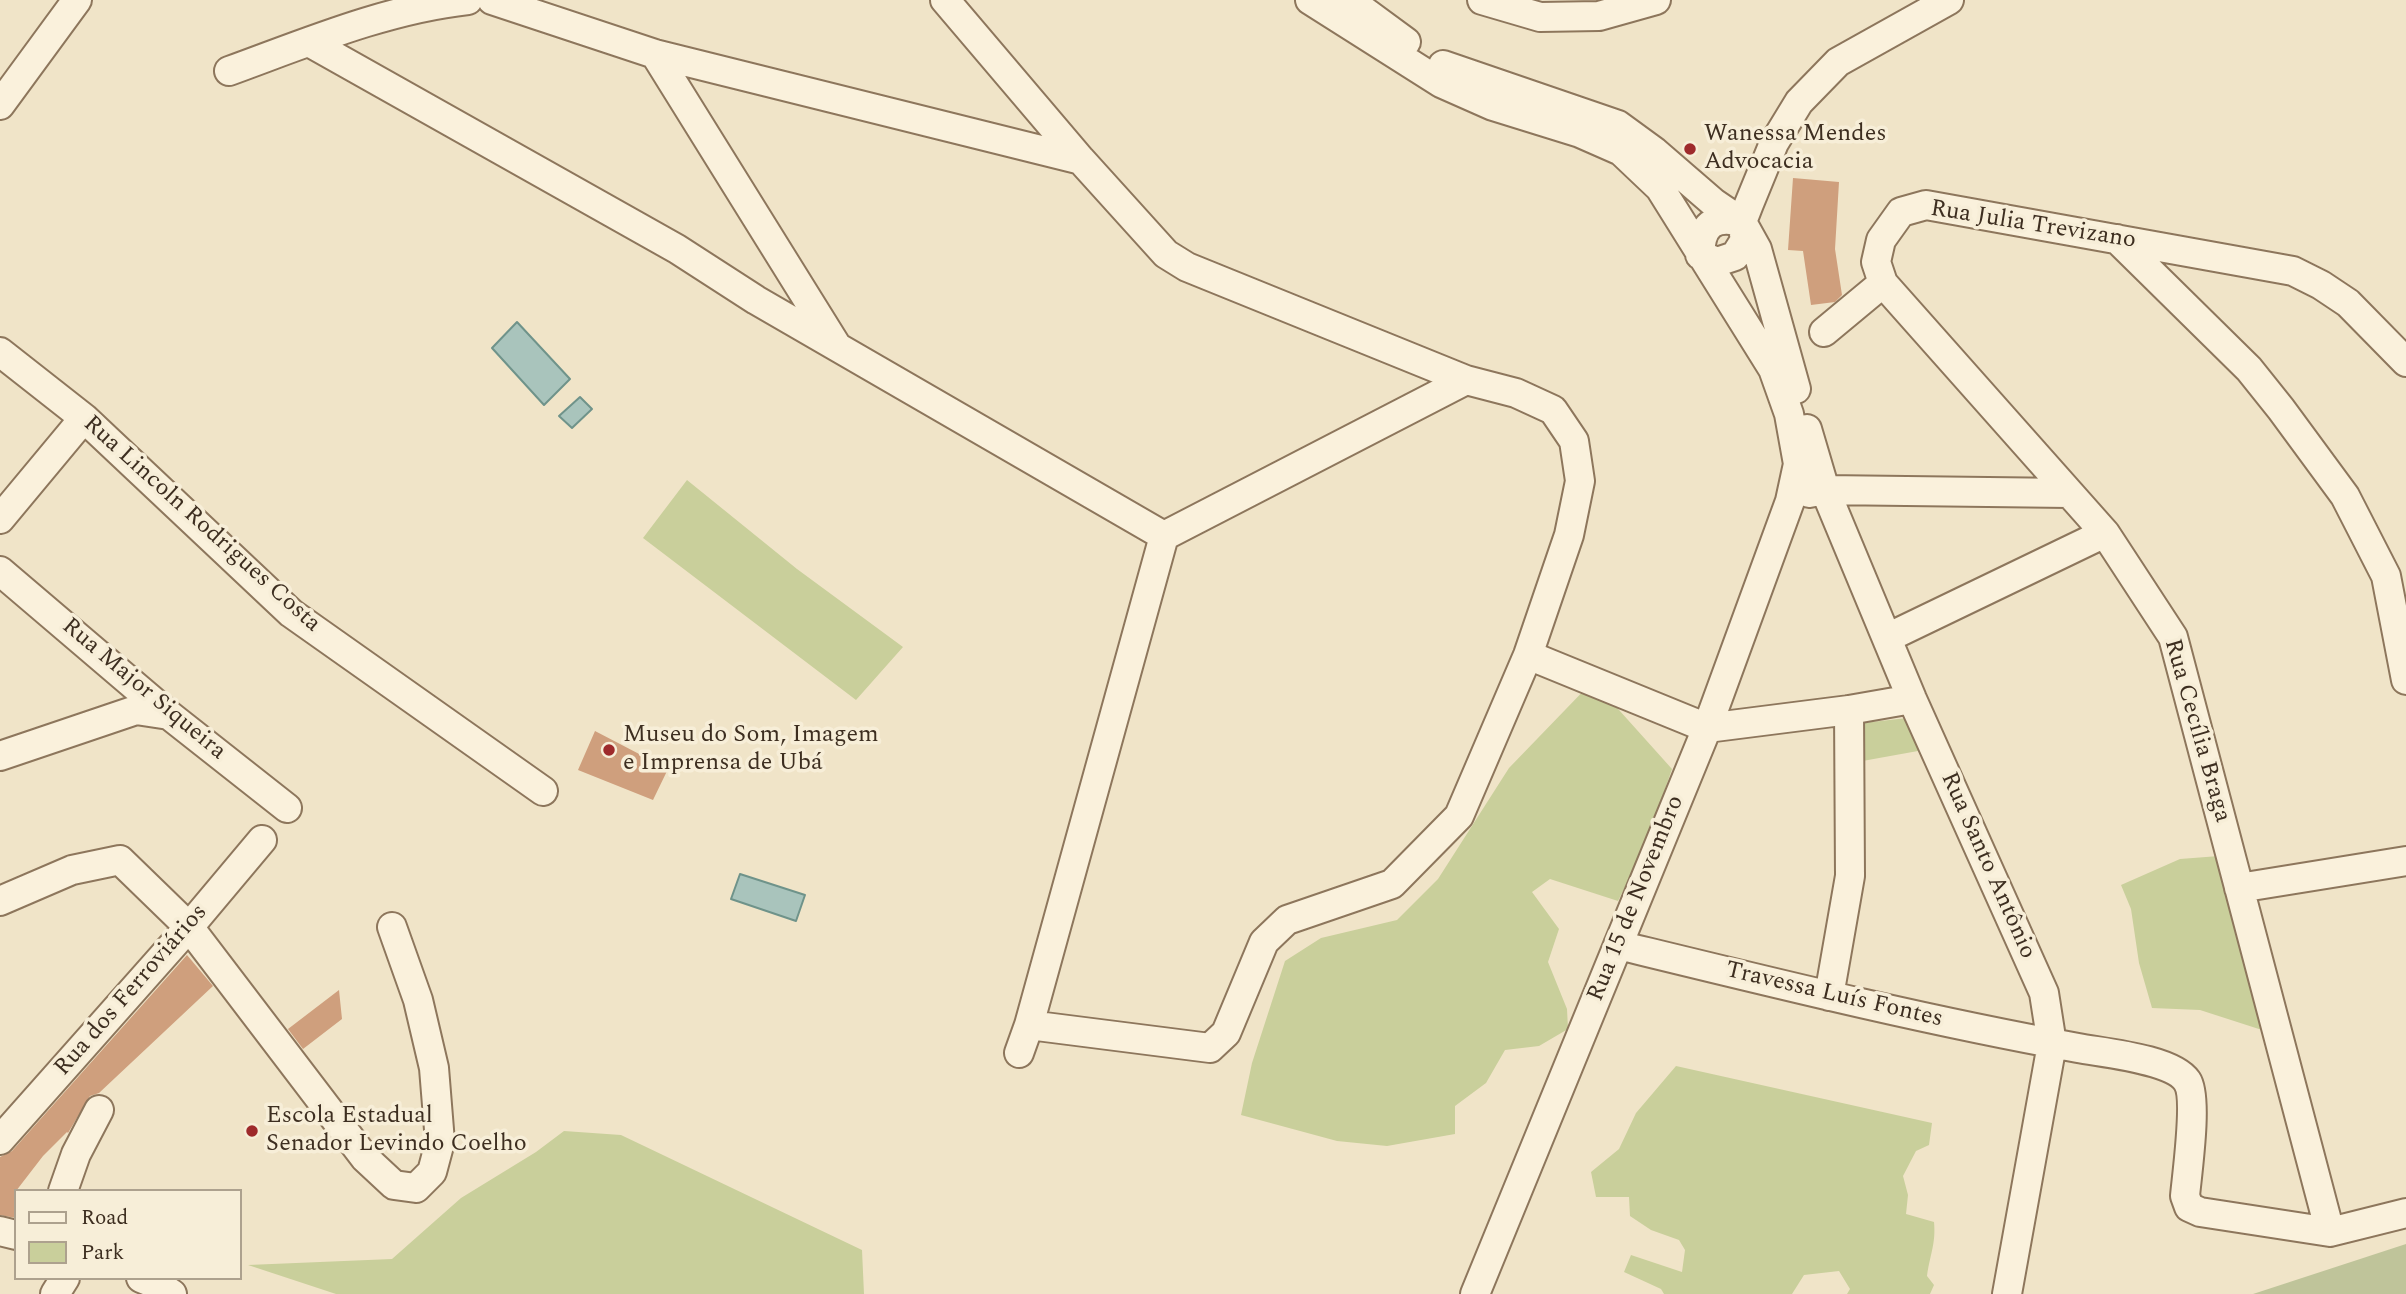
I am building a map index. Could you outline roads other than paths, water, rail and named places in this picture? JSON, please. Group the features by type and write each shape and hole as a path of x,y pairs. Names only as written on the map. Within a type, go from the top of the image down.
{"street":[{"path":"0,105 77,0"},
{"path":"229,71 309,42 429,5 468,0"},
{"path":"492,0 655,54 1081,160"},
{"path":"945,0 1081,160 1166,254 1187,267 1466,380 1516,393 1553,410 1574,442 1580,481 1572,522 1528,655 1459,816 1392,884 1287,920 1264,942 1226,1032 1210,1048 1029,1025"},
{"name":"Rua 15 de Novembro","path":"1310,0 1441,83 1493,106 1580,133 1621,151 1660,188 1773,369 1785,403 1798,464 1790,500 1707,728 1475,1294"},
{"path":"1349,0 1392,33 1445,66 1618,125 1655,152 1714,203 1742,222"},
{"path":"1482,0 1540,17 1599,16 1656,0"},
{"path":"1700,255 1717,262 1735,256 1745,240 1742,222 1774,144 1799,102 1838,62 1949,0"},
{"path":"309,42 677,249 756,300 1164,536"},
{"path":"655,54 838,347"},
{"name":"Rua Julia Trevizano","path":"1883,283 1876,262 1881,240 1901,212 1926,205 2293,271 2348,303 2406,362"},
{"name":"Rua Santo Antônio","path":"1742,222 1757,249 1825,490 1912,699 2044,993 2052,1044 2007,1294"},
{"path":"2117,239 2249,369 2345,496 2386,576 2406,680"},
{"path":"1824,332 1883,283 2069,493"},
{"name":"Rua Lincoln Rodrigues Costa","path":"0,352 84,418 291,613 543,791"},
{"path":"1019,1053 1164,536 1466,380"},
{"path":"0,519 84,418"},
{"path":"1790,500 1825,490 2069,493"},
{"name":"Rua Cecília Braga","path":"2069,493 2105,533 2173,637 2330,1231"},
{"path":"1888,638 2105,533"},
{"name":"Rua Major Siqueira","path":"0,571 169,715 287,808"},
{"path":"1528,655 1707,728 1912,699"},
{"path":"0,757 136,710 169,715"},
{"path":"1829,996 1850,876 1849,710"},
{"name":"Rua dos Ferroviários","path":"0,1140 189,927 262,839"},
{"path":"0,901 72,870 120,860 189,927 365,1158 394,1185 416,1188 432,1172 440,1142 435,1080 418,1000 392,927"},
{"path":"2239,888 2406,861"},
{"name":"Travessa Luís Fontes","path":"1618,945 1829,996 2052,1044 2165,1064 2187,1081 2192,1102 2185,1196 2189,1207 2200,1212 2330,1231"},
{"path":"64,1189 76,1154 99,1110"},
{"path":"2330,1231 2406,1213"},
{"path":"146,1280 172,1294"}],"water":[{"path":"517,322 570,379 544,405 492,348"},
{"path":"580,397 592,409 572,428 559,416"},
{"path":"740,874 805,895 796,921 731,899"}],"place":[{"name":"Wanessa Mendes Advocacia","path":"1690,149"},
{"name":"Museu do Som, Imagem e Imprensa de Ubá","path":"609,750"},
{"name":"Escola Estadual Senador Levindo Coelho","path":"252,1131"}]}
